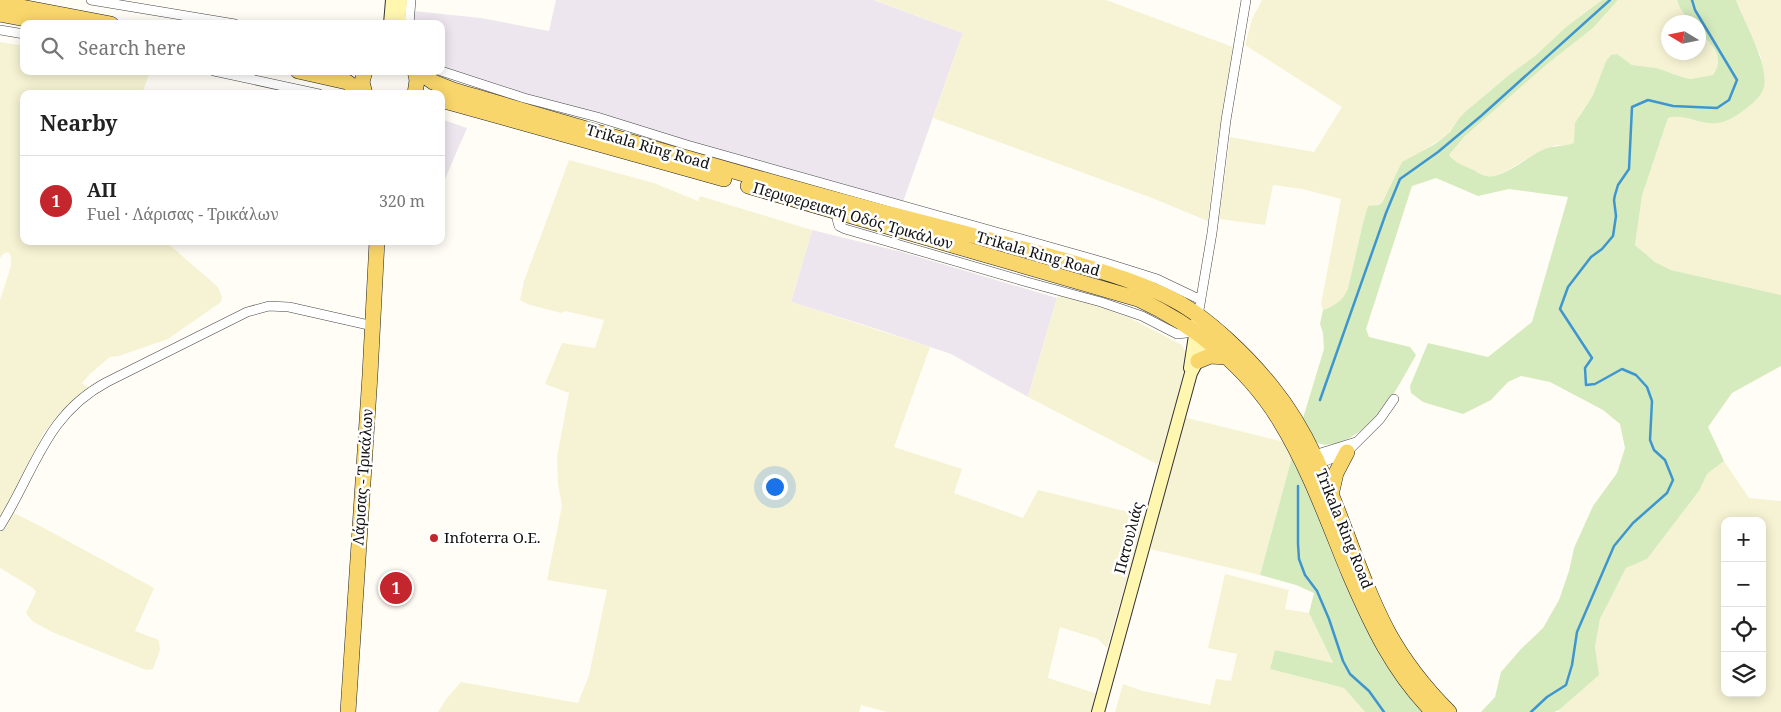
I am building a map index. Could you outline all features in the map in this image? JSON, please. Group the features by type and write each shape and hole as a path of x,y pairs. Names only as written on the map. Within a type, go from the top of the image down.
{"main road":[{"path":"0,3 90,20"},
{"path":"0,14 31,20"},
{"path":"316,75 347,82 358,90"},
{"path":"363,90 362,82 364,75"},
{"path":"415,90 417,75"},
{"name":"Trikala Ring Road","path":"423,75 433,82 453,90 595,124 1109,273 1136,282 1177,301 1201,328 1242,354 1272,387 1292,415 1309,463 1331,495 1387,629 1404,658 1423,684 1449,712"},
{"name":"Περιφερειακή Οδός Τρικάλων","path":"445,101 1138,299 1201,328 1248,379 1273,410 1309,463 1377,636 1405,680 1433,712"},
{"name":"Λάρισας - Τρικάλων","path":"348,712 377,245"},
{"path":"1194,367 1210,356 1226,357"},
{"path":"1331,495 1336,473 1352,447"}],"street":[{"path":"91,0 211,20"},
{"path":"391,20 392,0"},
{"path":"392,20 401,0"},
{"path":"409,20 411,0"},
{"path":"1201,328 1201,300 1225,128 1246,0"},
{"path":"0,30 20,33"},
{"path":"445,72 595,124"},
{"path":"232,75 301,90"},
{"path":"816,188 1126,269 1157,279 1201,300"},
{"path":"0,526 51,431 72,406 99,386 201,334 247,312 263,307 275,305 289,307 373,326"},
{"name":"Πατουλιάς","path":"1098,712 1194,367 1190,363 1201,328"},
{"path":"1309,463 1352,447 1380,419 1394,399"}],"shaded area":[{"path":"556,0 874,0 963,33 903,202 556,104 445,68 445,20 412,20 413,11 481,18 549,31"},
{"path":"875,0 1106,0 1233,47 1216,152 1208,221 1152,198 933,118 963,33"},
{"path":"1262,0 1602,0 1566,27 1535,56 1465,112 1450,132 1402,163 1382,203 1373,206 1363,223 1348,288 1344,297 1338,304 1323,310 1321,304 1341,199 1302,189 1273,185 1265,225 1219,219 1230,137 1314,152 1342,107 1245,45 1252,19"},
{"path":"1618,0 1677,0 1685,15 1661,15 1661,60 1706,60 1706,40 1719,58 1719,66 1713,75 1690,79 1657,68 1632,65 1617,54 1612,55 1606,61 1593,95 1579,116 1575,143 1566,146 1556,145 1493,177 1486,176 1454,162 1449,155 1465,136 1546,65 1593,28"},
{"path":"1736,0 1781,0 1781,295 1671,270 1655,262 1635,245 1642,196 1668,118 1675,115 1697,121 1716,123 1734,117 1761,57"},
{"path":"0,42 20,45 20,75 149,75 143,90 20,90 20,245 170,245 218,287 222,298 221,302 168,339 119,356 110,357 90,374 82,383 89,388 61,411 43,434 6,509 154,588 135,631 159,640 160,650 153,669 146,670 52,632 32,621 26,613 36,592 33,588 0,568 0,300 11,266 11,256 8,252 0,258"},
{"path":"445,120 467,128 445,179"},
{"path":"569,160 654,183 698,201 700,196 812,230 791,302 930,347 894,447 962,469 954,493 1023,518 1038,490 1145,516 1107,648 1098,639 1060,627 1048,678 1098,694 1092,712 887,712 861,705 859,712 438,712 461,682 578,703 589,675 607,590 547,580 562,506 558,484 557,457 569,393 545,384 562,343 595,348 604,320 565,311 561,313 527,304 520,300 524,281"},
{"path":"812,230 902,252 1057,298 1028,397 951,354 791,302"},
{"path":"1059,296 1077,299 1128,317 1182,345 1185,351 1185,367 1161,459 1157,464 1028,397"},
{"path":"1183,417 1284,442 1292,457 1260,575 1150,549"},
{"path":"1724,461 1749,498 1781,501 1781,712 1559,712 1598,675 1595,647 1600,619 1626,568 1647,559 1699,491 1707,474"},
{"path":"1225,574 1289,590 1285,609 1309,613 1333,664 1275,650 1270,669 1344,688 1365,712 1115,712 1123,684 1143,691 1210,705 1216,679 1231,681 1237,654 1208,648"}],"green space":[{"path":"1602,0 1618,0 1593,28 1546,65 1465,136 1449,155 1456,162 1480,174 1492,176 1507,171 1545,149 1574,143 1575,123 1593,95 1606,61 1611,55 1617,54 1632,65 1657,68 1690,79 1713,75 1717,69 1718,57 1713,47 1706,40 1706,15 1685,15 1677,0 1736,0 1755,43 1763,67 1765,78 1763,90 1750,106 1724,121 1711,123 1680,117 1668,118 1642,196 1635,245 1655,262 1671,270 1781,295 1781,366 1732,393 1708,427 1724,461 1707,474 1699,491 1647,559 1626,568 1600,619 1595,647 1599,675 1559,710 1554,712 1481,712 1495,697 1501,672 1543,628 1559,600 1569,571 1574,548 1593,506 1617,473 1625,448 1620,424 1603,410 1550,382 1521,376 1508,382 1491,400 1463,414 1423,402 1411,393 1410,386 1428,343 1488,357 1532,322 1568,197 1509,189 1478,196 1436,178 1412,186 1366,329 1369,337 1410,347 1416,355 1386,405 1367,426 1356,434 1336,443 1319,444 1312,437 1303,418 1324,349 1323,333 1320,324 1323,310 1338,302 1348,288 1368,206 1382,203 1402,162 1435,144 1450,132 1465,112 1535,56 1566,27"},
{"path":"1292,457 1324,527 1340,573 1359,612 1425,712 1365,712 1344,688 1270,669 1275,650 1333,663 1309,613 1314,593 1296,585 1260,575"}],"waterway":[{"path":"1320,400 1386,213 1400,179 1438,152 1481,116 1610,0"},
{"path":"1531,712 1547,697 1566,685 1572,665 1577,632 1614,546 1633,523 1667,493 1673,480 1665,460 1654,450 1650,440 1652,401 1647,387 1636,375 1622,369 1595,384 1586,385 1585,368 1592,358 1560,309 1568,287 1591,257 1602,249 1613,236 1616,216 1615,195 1618,185 1629,169 1632,107 1648,100 1673,106 1717,108 1729,100 1737,80 1695,10 1692,0"},
{"path":"1298,486 1299,559 1305,575 1317,591 1343,661 1350,674 1369,691 1384,712"}],"place":[{"name":"Infoterra Ο.Ε.","path":"434,538"},
{"name":"ΑΠ","path":"396,588"}]}
